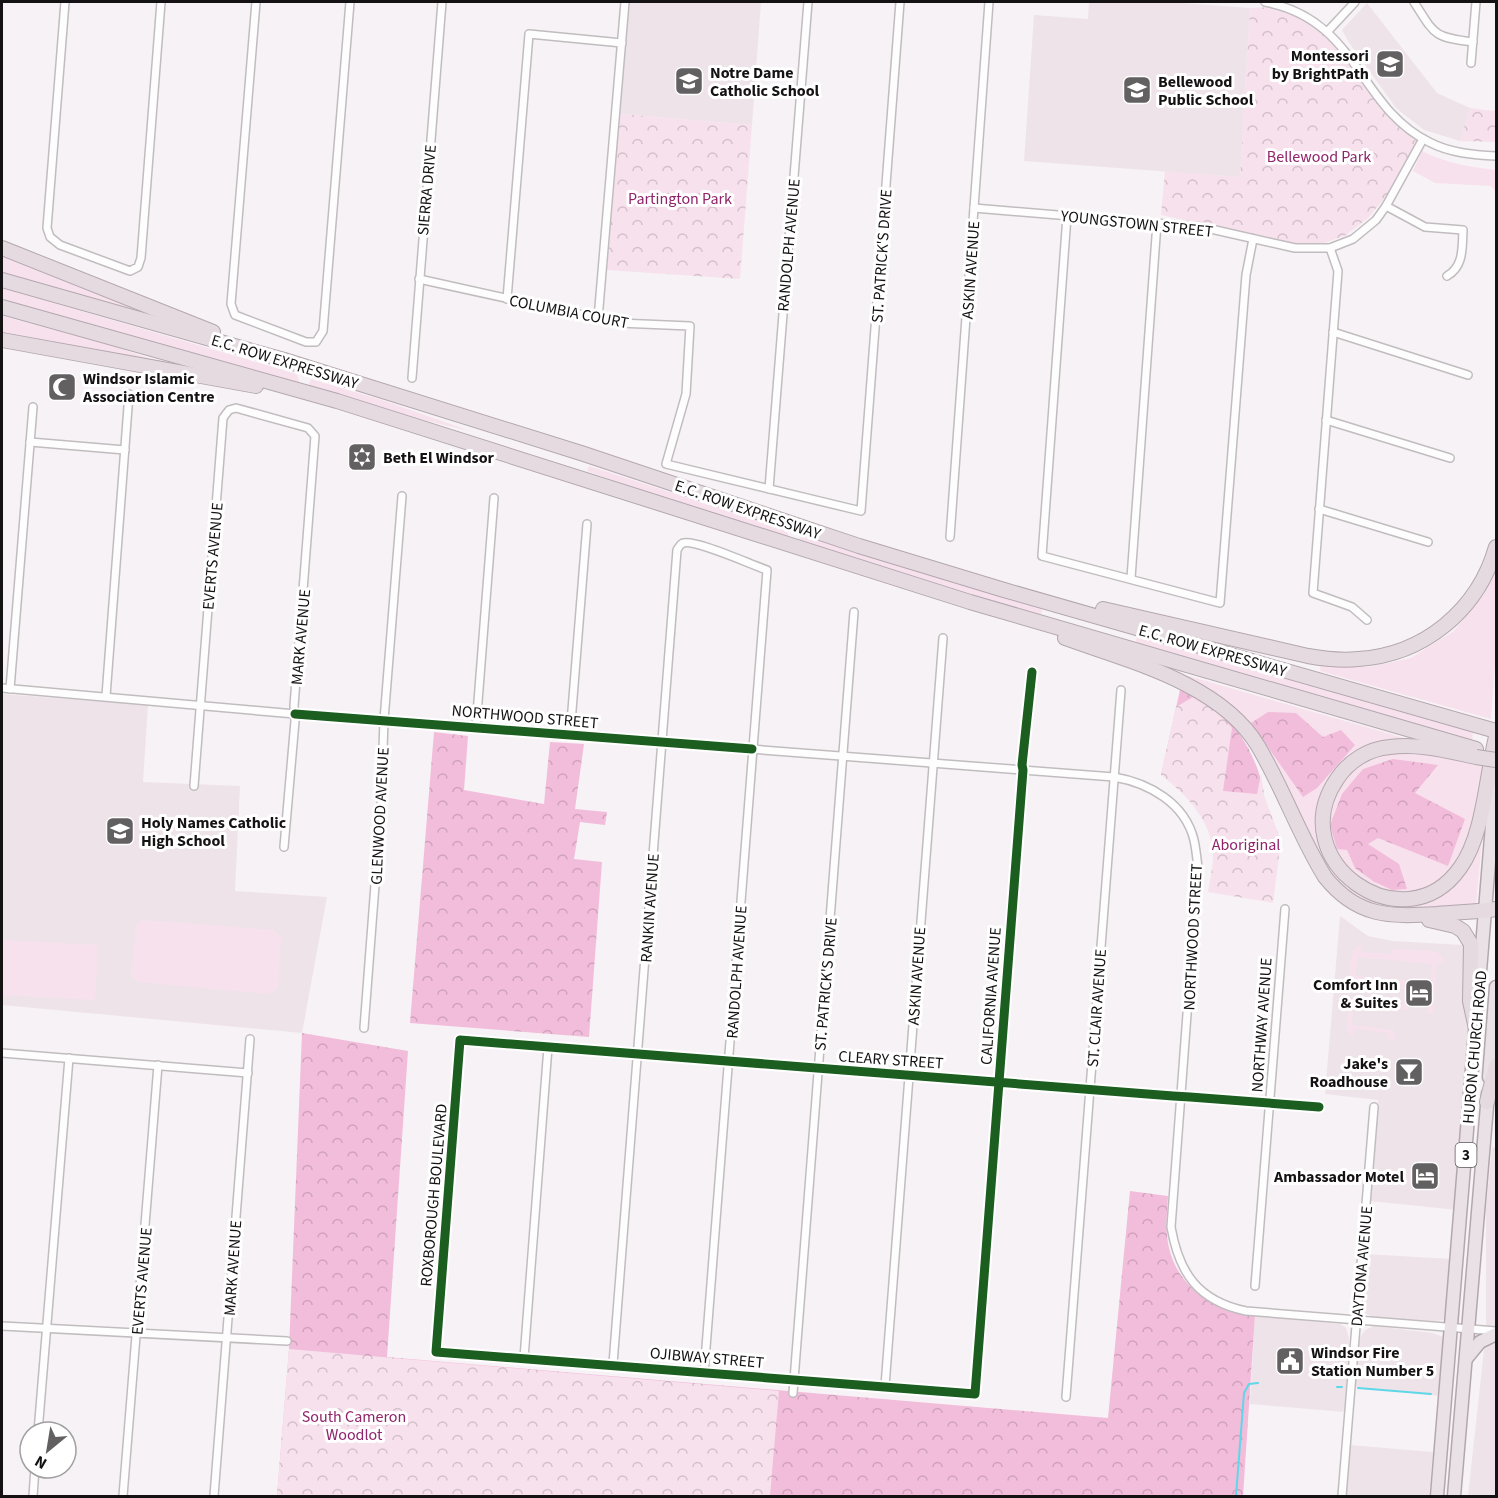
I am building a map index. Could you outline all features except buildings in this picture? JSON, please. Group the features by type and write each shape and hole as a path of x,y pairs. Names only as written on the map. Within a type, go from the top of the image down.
{"highway":[{"path":"2,248 284,360"},
{"name":"E.C. ROW EXPRESSWAY","path":"2,280 284,360 584,454 860,546 1004,590 1497,731"},
{"name":"E.C. ROW EXPRESSWAY","path":"2,307 337,401 970,602 1476,753 1497,755"},
{"path":"2,340 337,401"},
{"path":"1004,590 1052,597 1308,656 1359,659 1402,650 1419,643 1445,626 1475,594 1497,547"},
{"path":"970,602 1170,677 1217,703 1240,723 1257,744 1317,864 1342,896 1362,908 1382,914 1451,924 1460,928 1468,937 1472,958 1470,1001 1476,1029"},
{"path":"1497,737 1473,843 1462,867 1446,883 1437,890 1417,897 1395,899 1365,891 1355,885 1340,870 1329,851 1323,830 1323,818 1327,796 1346,767 1365,754 1403,745 1476,753 1497,760"},
{"name":"HURON CHURCH ROAD","path":"1437,1497 1476,1029 1491,910 1497,776"},
{"path":"1406,916 1491,910"},
{"name":"HURON CHURCH ROAD","path":"1454,1497 1497,987"},
{"path":"1487,1102 1497,1066"},
{"path":"1466,1359 1480,1342 1497,1333"}],"street":[{"path":"65,2 47,228 50,237 60,245 130,271 138,267 141,258 161,2"},
{"path":"256,2 231,304 235,315 306,342 316,342 323,331 350,2"},
{"name":"SIERRA DRIVE","path":"412,378 442,2"},
{"path":"598,319 625,2"},
{"name":"RANDOLPH AVENUE","path":"769,489 808,2"},
{"name":"ST. PATRICK'S DRIVE","path":"769,489 861,511 900,2"},
{"name":"ASKIN AVENUE","path":"950,537 989,2"},
{"path":"1265,2 1295,10 1328,31 1390,111 1423,139 1464,153 1497,156"},
{"path":"1328,31 1355,2"},
{"path":"1414,2 1435,33 1447,39 1473,42"},
{"path":"1471,63 1476,2"},
{"path":"507,299 529,34 621,43"},
{"name":"YOUNGSTOWN STREET","path":"974,208 1202,227 1295,248 1330,248 1353,239 1376,220 1423,139"},
{"path":"1386,206 1425,227 1463,230 1460,264 1454,272 1447,276"},
{"path":"1067,216 1042,556 1220,603 1246,275 1253,239"},
{"path":"1131,578 1157,223"},
{"path":"1330,248 1338,271 1313,592 1352,607 1367,620"},
{"name":"COLUMBIA COURT","path":"419,279 598,319 633,324 690,326 686,394 666,464 769,489"},
{"path":"1333,332 1467,375"},
{"path":"106,696 129,394"},
{"path":"6,688 33,407"},
{"name":"EVERTS AVENUE","path":"194,786 223,418 229,410 236,408 308,428"},
{"path":"1326,420 1450,458"},
{"name":"MARK AVENUE","path":"284,847 315,436 308,428"},
{"path":"30,442 125,450"},
{"name":"GLENWOOD AVENUE","path":"364,1028 381,807 384,720 402,496"},
{"path":"476,727 495,498"},
{"path":"1319,509 1428,542"},
{"path":"570,735 587,524"},
{"name":"RANKIN AVENUE","path":"613,1364 677,550 685,542 698,544 767,570"},
{"name":"RANDOLPH AVENUE","path":"704,1373 767,570"},
{"name":"ST. PATRICK'S DRIVE","path":"793,1393 854,612"},
{"name":"ASKIN AVENUE","path":"885,1386 943,638"},
{"name":"CALIFORNIA AVENUE","path":"975,1394 1027,711 1032,672"},
{"name":"NORTHWOOD STREET","path":"6,688 295,714 1114,777 1148,786 1165,797 1182,815 1194,839 1198,868 1171,1227 1176,1254 1187,1275 1205,1294 1229,1307 1246,1311 1469,1328 1497,1333"},
{"name":"ST. CLAIR AVENUE","path":"1066,1398 1121,690"},
{"name":"NORTHWAY AVENUE","path":"1256,1286 1285,909"},
{"name":"MARK AVENUE","path":"214,1497 250,1039"},
{"name":"CLEARY STREET","path":"460,1040 1319,1107"},
{"name":"ROXBOROUGH BOULEVARD","path":"436,1352 460,1040"},
{"path":"524,1358 548,1047"},
{"path":"2,1053 248,1072"},
{"path":"39,1420 69,1058"},
{"name":"EVERTS AVENUE","path":"123,1497 158,1065"},
{"name":"DAYTONA AVENUE","path":"1342,1497 1374,1107"},
{"path":"2,1326 287,1341"},
{"name":"OJIBWAY STREET","path":"436,1352 975,1394"},
{"path":"33,1497 34,1480"}],"shaded area":[{"name":"Notre Dame Catholic School","path":"629,2 761,2 752,125 620,114"},
{"name":"Bellewood Public School","path":"1089,2 1168,2 1250,8 1240,177 1024,161 1034,15 1088,19"},
{"name":"Montessori by BrightPath","path":"1367,3 1437,93 1470,108 1460,141 1424,130 1396,108 1350,44 1342,30"},
{"name":"Holy Names Catholic High School","path":"2,694 148,705 143,782 240,786 235,891 327,897 302,1033 2,1005"},
{"path":"1340,916 1368,936 1393,941 1463,945 1470,958 1465,1113 1457,1210 1370,1201 1378,1100 1325,1094"},
{"path":"1492,1146 1496,1149 1496,1496 1468,1496 1486,1331 1486,1208"},
{"path":"1365,1254 1452,1259 1448,1313 1443,1320 1373,1317 1365,1313 1362,1307"},
{"path":"1255,1315 1340,1324 1346,1328 1349,1338 1345,1412 1250,1404"},
{"path":"1374,1326 1433,1333 1443,1337 1446,1344 1441,1396 1355,1387 1359,1339 1365,1330"},
{"path":"1350,1445 1433,1452 1429,1496 1346,1496"}],"green space":[{"name":"Bellewood Park","path":"1271,7 1308,22 1327,36 1382,109 1417,142 1388,194 1368,218 1346,235 1319,245 1292,244 1161,215 1165,171 1240,177 1250,8"},
{"path":"1470,108 1493,111 1496,109 1496,142 1460,141"},
{"name":"Partington Park","path":"620,114 752,125 740,279 607,270"},
{"path":"1422,151 1458,164 1496,170 1496,192 1491,186 1435,183 1413,171"},
{"path":"2,255 163,317 163,321 2,273"},
{"path":"2,288 297,374 299,382 294,384 2,299"},
{"path":"2,316 107,344 166,364 2,333"},
{"path":"311,379 382,400 470,431 357,404 307,389"},
{"path":"589,466 787,530 789,539 721,519 587,471"},
{"path":"805,536 1038,606 1042,610 1041,615 1037,617 799,546 798,539"},
{"path":"1496,558 1496,651 1491,719 1320,671 1321,664 1369,667 1411,658 1454,631 1484,594"},
{"path":"1137,635 1473,732 1472,742 1135,647"},
{"path":"1171,671 1408,739 1335,774 1324,850 1376,901 1405,906 1437,899 1458,882 1474,856 1481,839 1476,906 1405,912 1358,900 1324,869 1264,747"},
{"path":"1180,690 1217,711 1242,738 1254,760 1264,795 1223,792 1161,775"},
{"name":"Aboriginal","path":"1193,697 1219,713 1232,728 1223,791 1257,794 1261,774 1264,795 1281,841 1273,903 1208,892 1213,855 1208,831 1196,809 1161,775 1176,707"},
{"path":"1268,712 1296,713 1323,737 1341,730 1355,745 1317,788 1303,797 1251,723"},
{"path":"434,732 468,736 464,790 544,804 550,742 584,744 575,809 607,812 605,825 580,822 574,859 602,862 589,1037 410,1023"},
{"path":"1396,753 1435,755 1483,766 1471,831 1460,864 1439,884 1418,893 1375,891 1343,868 1329,832 1332,807 1341,785 1358,766"},
{"path":"1393,759 1438,765 1415,793 1465,819 1448,866 1378,838 1368,844 1399,864 1407,889 1392,890 1373,881 1355,868 1347,850 1337,849 1330,825 1342,794 1363,769"},
{"path":"143,920 275,930 281,938 278,988 269,994 139,982 131,976 136,925"},
{"path":"2,940 98,945 95,1000 2,995"},
{"path":"1362,946 1362,952 1391,954 1392,949 1435,951 1442,956 1443,963 1437,963 1433,1014 1427,1013 1432,964 1357,957 1356,976 1411,981 1408,1010 1353,1005 1352,1025 1394,1030 1396,1040 1388,1039 1388,1033 1354,1029 1353,1037 1347,1031 1348,1005 1353,997 1358,997 1358,1003 1403,1006 1404,989 1359,984 1358,990 1352,987 1349,972 1350,961 1356,947"},
{"path":"302,1033 408,1051 387,1357 1108,1418 1130,1191 1168,1196 1168,1242 1181,1275 1201,1296 1213,1304 1226,1310 1255,1315 1243,1496 277,1496 289,1349"},
{"name":"South Cameron Woodlot","path":"289,1349 779,1391 770,1496 277,1496"}],"waterway":[{"path":"1236,1496 1244,1393 1249,1384 1258,1383"},
{"path":"1337,1387 1342,1387"},
{"path":"1358,1388 1431,1394"}],"cycle path":[{"path":"1032,672 1022,765 1023,770 975,1394 436,1352 460,1040 1173,1096 1319,1107"},
{"path":"295,714 752,749"}],"place":[{"name":"Montessori by BrightPath","path":"1390,64"},
{"name":"Notre Dame Catholic School","path":"689,81"},
{"name":"Bellewood Public School","path":"1137,90"},
{"name":"Windsor Islamic Association Centre","path":"62,387"},
{"name":"Beth El Windsor","path":"362,457"},
{"name":"Holy Names Catholic High School","path":"120,831"},
{"name":"Comfort Inn & Suites","path":"1419,993"},
{"name":"Jake's Roadhouse","path":"1409,1072"},
{"name":"Ambassador Motel","path":"1425,1176"},
{"name":"Windsor Fire Station Number 5","path":"1290,1361"}]}
